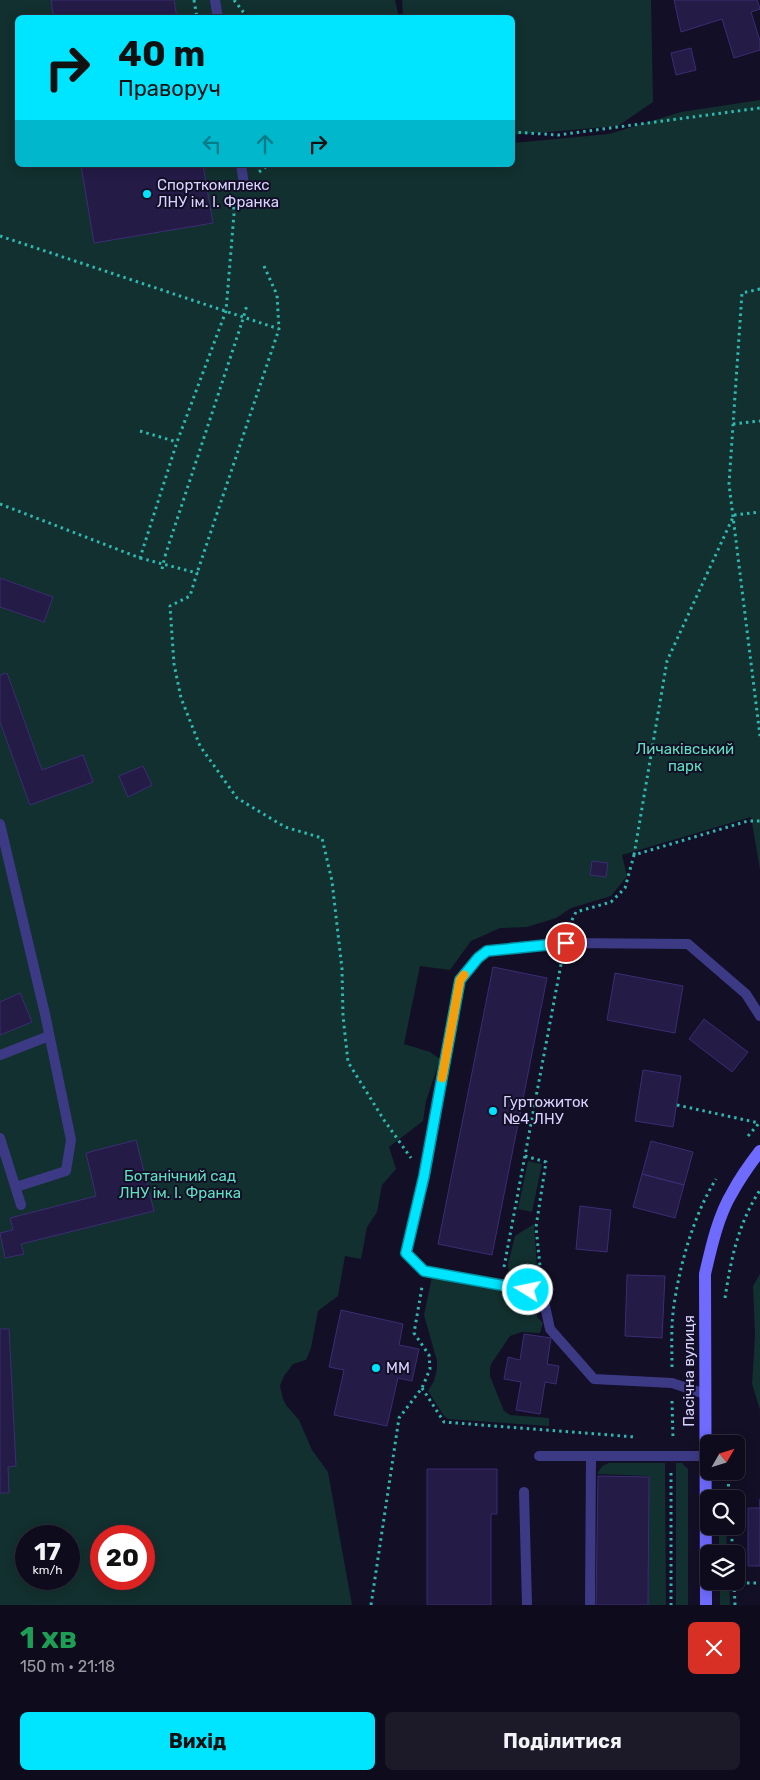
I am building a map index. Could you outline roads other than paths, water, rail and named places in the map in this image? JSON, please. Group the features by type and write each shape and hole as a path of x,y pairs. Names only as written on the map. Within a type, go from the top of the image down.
{"main road":[{"name":"Пасічна вулиця","path":"705,1435 705,1274 712,1244 730,1195 744,1171 760,1150"},
{"name":"Пасічна вулиця","path":"705,1480 706,1605"}],"lane":[{"path":"215,0 218,15"},
{"path":"241,167 244,184"},
{"path":"0,824 49,1036 70,1140 66,1171 16,1187"},
{"path":"705,1394 672,1383 594,1379 550,1329 542,1292 424,1271 406,1253 424,1176 460,980 478,958 487,951 566,943 688,944 746,994 760,1016"},
{"path":"0,1055 49,1036"},
{"path":"0,1138 22,1205"},
{"path":"540,1456 700,1456"},
{"path":"590,1605 591,1456"},
{"path":"524,1492 527,1605"}],"place":[{"name":"Спорткомплекс ЛНУ ім. І. Франка","path":"147,194"},
{"name":"Гуртожиток №4 ЛНУ","path":"493,1111"},
{"name":"MM","path":"376,1368"}],"park label":[{"name":"Личаківський парк","path":"685,758"},
{"name":"Ботанічний сад ЛНУ ім. І. Франка","path":"180,1184"}]}
